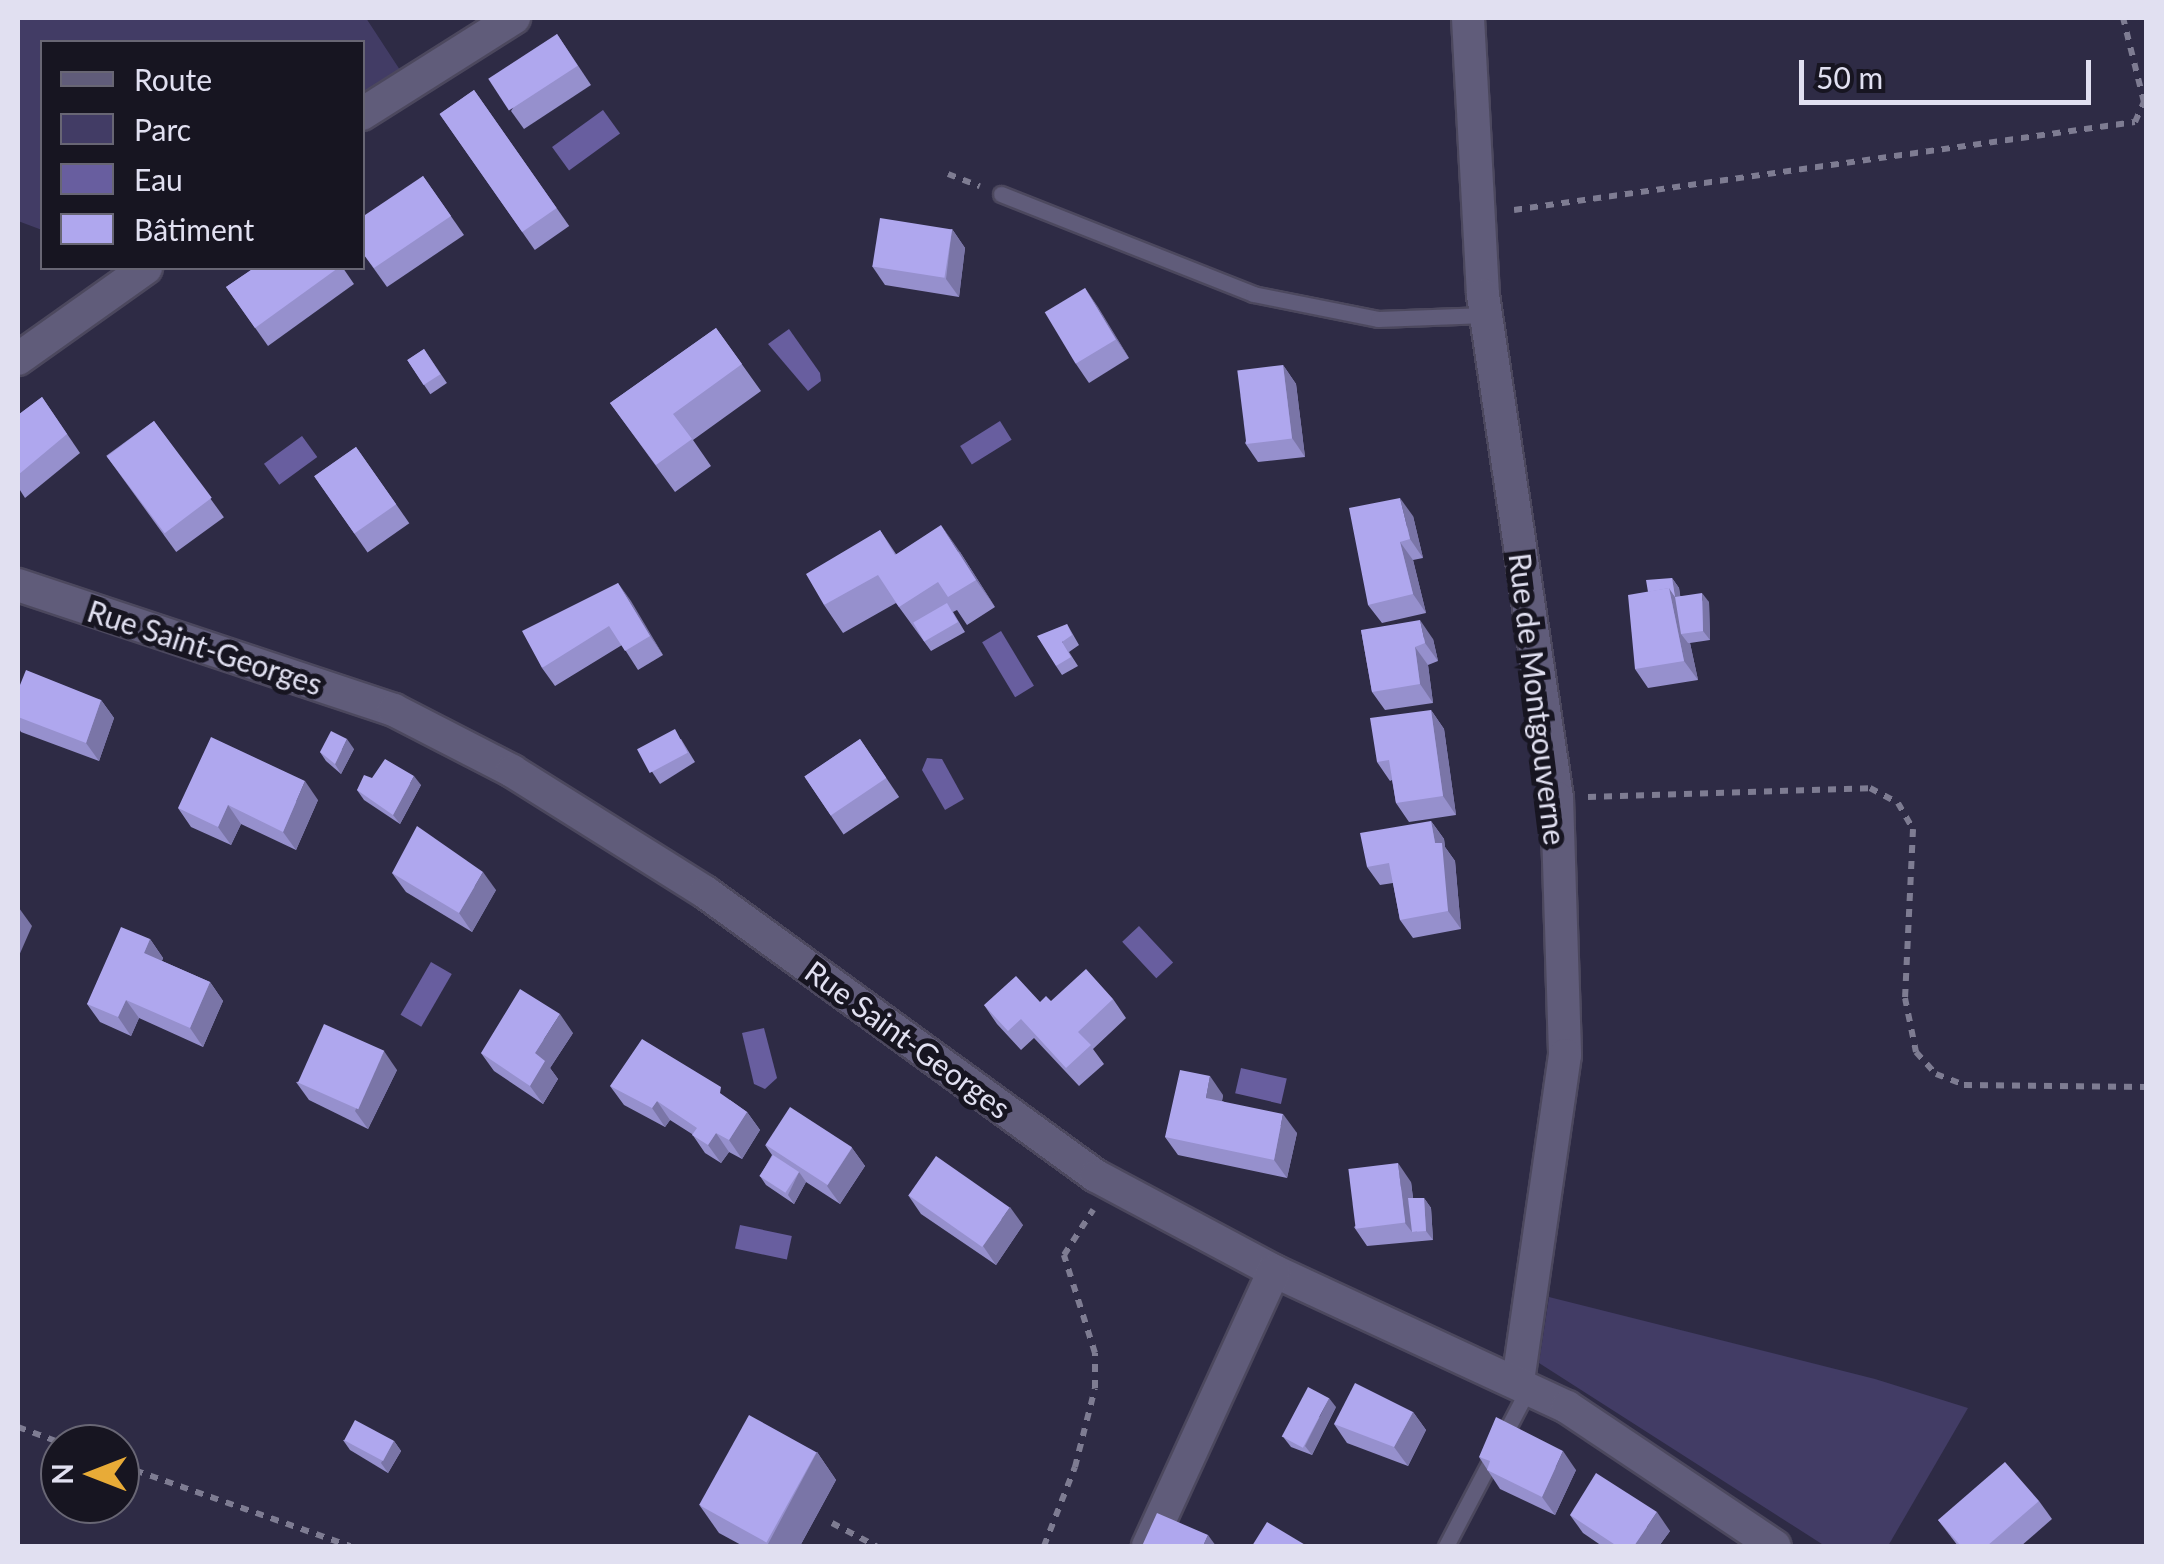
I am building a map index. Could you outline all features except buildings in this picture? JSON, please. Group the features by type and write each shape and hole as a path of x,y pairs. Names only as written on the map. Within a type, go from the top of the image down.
{"street":[{"path":"365,112 514,18"},
{"name":"Rue de Montgouverne","path":"1468,18 1486,315 1557,798 1564,1054 1523,1384"},
{"path":"18,359 143,270"},
{"name":"Rue Saint-Georges","path":"18,585 394,710 512,771 705,892 1110,1184 1274,1271 1523,1384 1604,1429 1775,1546"},
{"path":"1148,1546 1274,1271"}],"lane":[{"path":"1001,194 1253,294 1378,319 1486,315"},
{"path":"1446,1546 1523,1384"}],"path":[{"path":"1478,214 2135,122 2144,102 2123,18"},
{"path":"1557,798 1870,788 1898,803 1913,829 1904,998 1916,1052 1936,1074 1964,1084 2146,1087"},
{"path":"1044,1546 1075,1467 1095,1388 1095,1353 1064,1256 1110,1184"},
{"path":"140,1472 350,1546"},
{"path":"832,1523 876,1546"}],"green space":[{"path":"18,18 366,18 400,70 365,95 365,40 40,40 40,229 18,221"},
{"path":"1549,1297 1875,1379 1968,1408 1888,1546 1825,1546 1539,1363"}],"water":[{"path":"603,110 620,133 569,170 552,147"},
{"path":"789,329 820,373 821,381 808,391 768,344"},
{"path":"1000,421 1012,440 972,465 960,446"},
{"path":"302,436 317,457 279,485 264,464"},
{"path":"1001,631 1034,686 1015,697 982,642"},
{"path":"927,758 942,759 964,799 945,810 922,770"},
{"path":"1139,926 1173,963 1156,978 1122,942"},
{"path":"431,962 452,974 421,1027 400,1015"},
{"path":"764,1028 777,1078 765,1089 754,1084 742,1033"},
{"path":"1241,1068 1287,1079 1281,1104 1235,1093"},
{"path":"740,1225 792,1236 787,1259 735,1248"}]}
